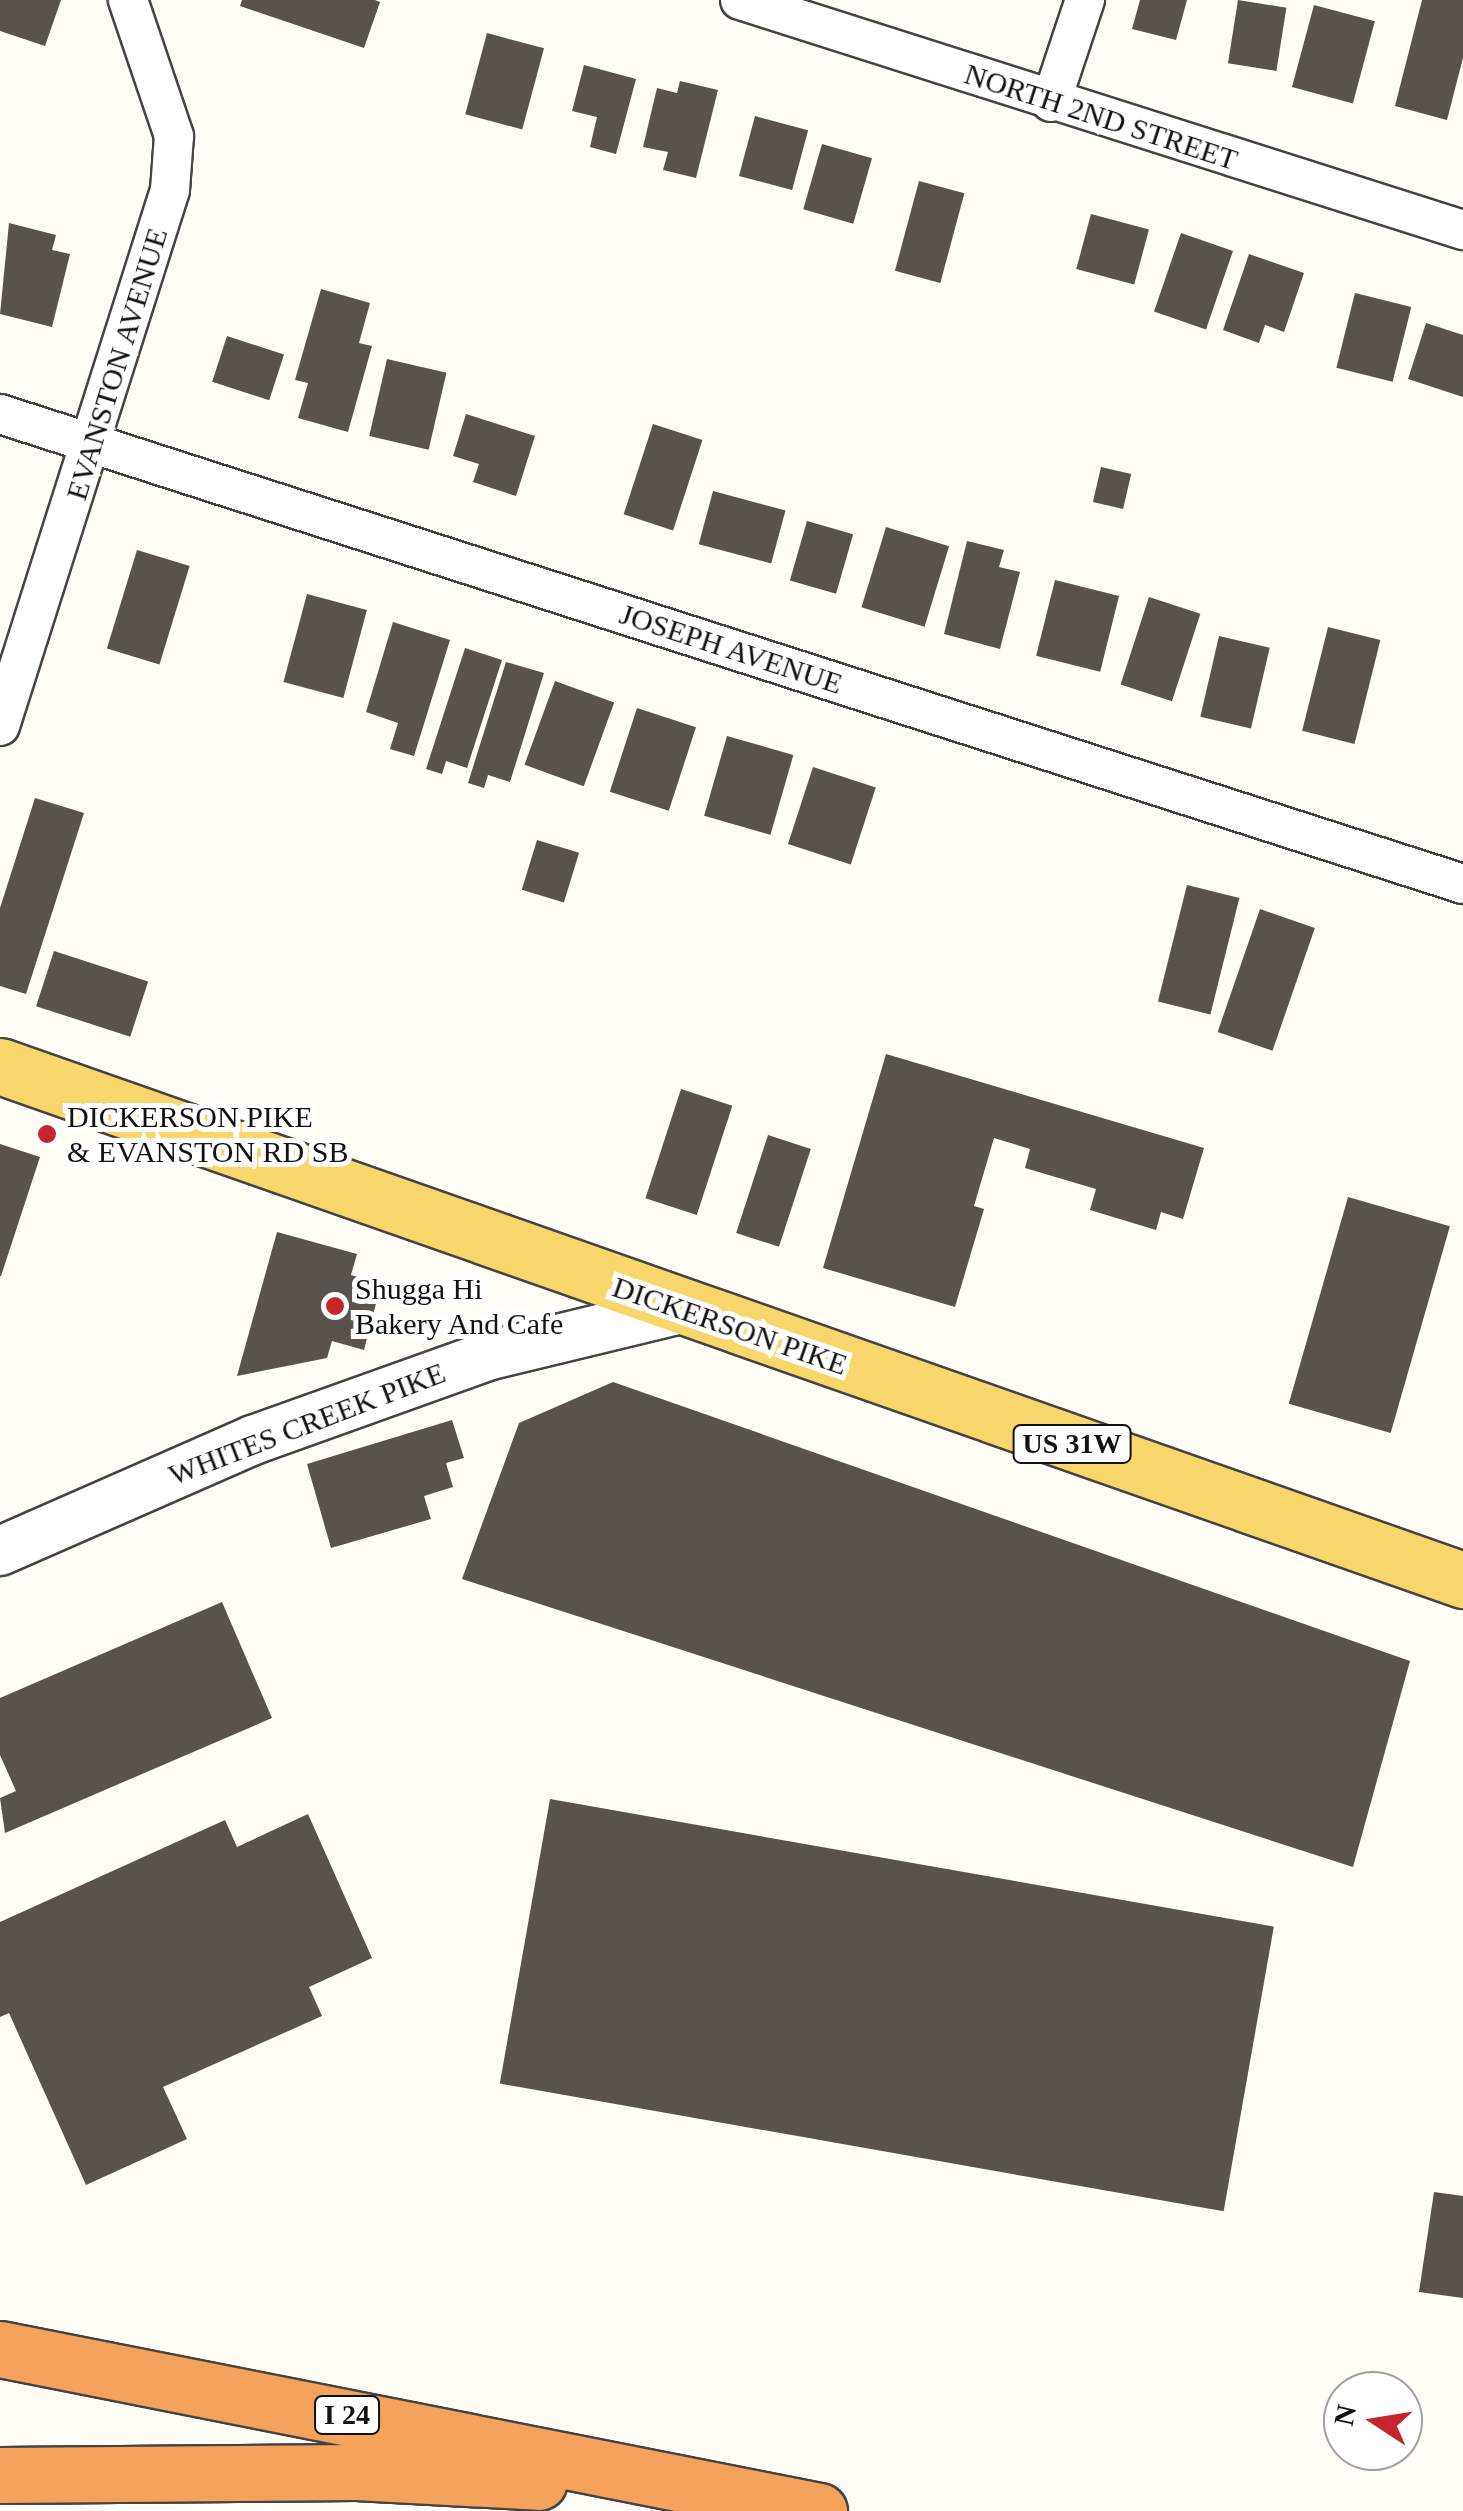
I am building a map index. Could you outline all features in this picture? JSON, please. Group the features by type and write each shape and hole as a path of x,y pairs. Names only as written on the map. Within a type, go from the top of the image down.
{"highway":[{"name":"I 24","path":"0,2349 692,2490 819,2511"},
{"path":"0,2476 356,2472 692,2490"}],"main road":[{"name":"DICKERSON PIKE","path":"0,1066 680,1310 1463,1580"}],"street":[{"name":"EVANSTON AVENUE","path":"0,726 93,444 170,190 174,136 128,0"},
{"name":"NORTH 2ND STREET","path":"740,0 1463,230"},
{"path":"1051,102 1084,0"},
{"name":"JOSEPH AVENUE","path":"0,414 1463,884"},
{"name":"WHITES CREEK PIKE","path":"0,1551 253,1440 486,1356 680,1310"}],"building":[{"path":"0,0 61,0 45,46 0,31"},
{"path":"242,0 380,2 364,48 240,6"},
{"path":"1140,0 1187,0 1176,40 1132,29"},
{"path":"1238,0 1286,8 1276,71 1228,63"},
{"path":"1422,0 1463,0 1463,58 1447,120 1395,106"},
{"path":"1314,5 1375,21 1353,103 1292,87"},
{"path":"487,33 544,48 522,129 465,114"},
{"path":"584,65 636,79 616,154 590,147 597,117 572,111"},
{"path":"680,81 718,90 696,178 663,170 668,152 643,147 657,88 677,93"},
{"path":"755,116 808,130 792,190 739,176"},
{"path":"822,144 872,158 853,224 803,209"},
{"path":"919,181 964,193 940,283 895,271"},
{"path":"1091,214 1149,230 1134,285 1076,269"},
{"path":"9,223 56,235 52,250 70,254 52,327 0,314"},
{"path":"1181,233 1233,251 1206,329 1154,311"},
{"path":"1249,254 1304,273 1284,332 1265,325 1259,343 1223,330"},
{"path":"321,289 370,303 359,343 372,346 348,432 298,418 308,383 295,380"},
{"path":"1355,293 1411,307 1393,382 1336,368"},
{"path":"1426,323 1463,335 1463,397 1408,379"},
{"path":"227,336 284,355 269,400 212,382"},
{"path":"387,359 446,373 429,450 369,436"},
{"path":"466,414 535,436 516,496 473,482 479,464 453,456"},
{"path":"653,424 702,440 673,530 624,514"},
{"path":"1101,467 1131,474 1123,509 1093,502"},
{"path":"713,491 785,510 771,564 699,544"},
{"path":"807,521 853,534 836,594 790,581"},
{"path":"886,527 949,546 925,627 861,607"},
{"path":"967,541 1004,550 999,567 1020,572 1000,649 944,634"},
{"path":"137,550 190,566 159,665 107,648"},
{"path":"1055,580 1119,596 1100,672 1036,656"},
{"path":"307,594 367,610 343,698 283,682"},
{"path":"1149,597 1200,614 1172,701 1121,684"},
{"path":"393,622 450,640 414,756 390,749 398,723 366,712"},
{"path":"1328,627 1380,640 1355,744 1302,731"},
{"path":"1219,636 1270,648 1251,729 1200,717"},
{"path":"465,648 502,660 467,768 446,761 442,774 426,769"},
{"path":"506,662 544,673 510,782 488,775 484,788 468,783"},
{"path":"555,681 614,703 584,786 525,765"},
{"path":"637,708 696,727 669,811 610,792"},
{"path":"727,736 793,755 770,835 704,816"},
{"path":"813,767 876,787 851,864 788,844"},
{"path":"35,798 84,813 26,994 0,986 0,908"},
{"path":"537,840 579,853 564,903 522,890"},
{"path":"1187,885 1239,898 1210,1014 1158,1001"},
{"path":"1260,909 1315,928 1273,1051 1218,1032"},
{"path":"54,951 148,982 130,1037 36,1006"},
{"path":"886,1054 1204,1148 1183,1219 1161,1212 1156,1230 1090,1210 1096,1189 1025,1168 1030,1149 994,1138 974,1206 984,1209 955,1307 823,1268"},
{"path":"681,1089 732,1106 697,1215 645,1198"},
{"path":"768,1135 811,1149 779,1247 736,1233"},
{"path":"0,1144 40,1157 1,1276 0,1276"},
{"path":"1348,1197 1450,1226 1391,1433 1289,1404"},
{"path":"277,1232 357,1254 351,1275 381,1284 364,1350 332,1341 327,1358 237,1376"},
{"path":"613,1382 1410,1661 1353,1867 462,1579 519,1423"},
{"path":"452,1420 464,1458 446,1463 453,1487 424,1496 431,1519 331,1548 307,1464"},
{"path":"222,1602 272,1718 5,1833 0,1798 16,1791 0,1755 0,1698"},
{"path":"550,1799 1274,1927 1224,2211 500,2084"},
{"path":"308,1814 372,1958 309,1987 322,2016 163,2087 187,2139 86,2185 9,2013 0,2017 0,1922 225,1820 237,1847"},
{"path":"1434,2192 1463,2196 1463,2298 1419,2292"}],"place":[{"name":"DICKERSON PIKE & EVANSTON RD SB","path":"47,1134"},
{"name":"Shugga Hi Bakery And Cafe","path":"335,1306"}]}
